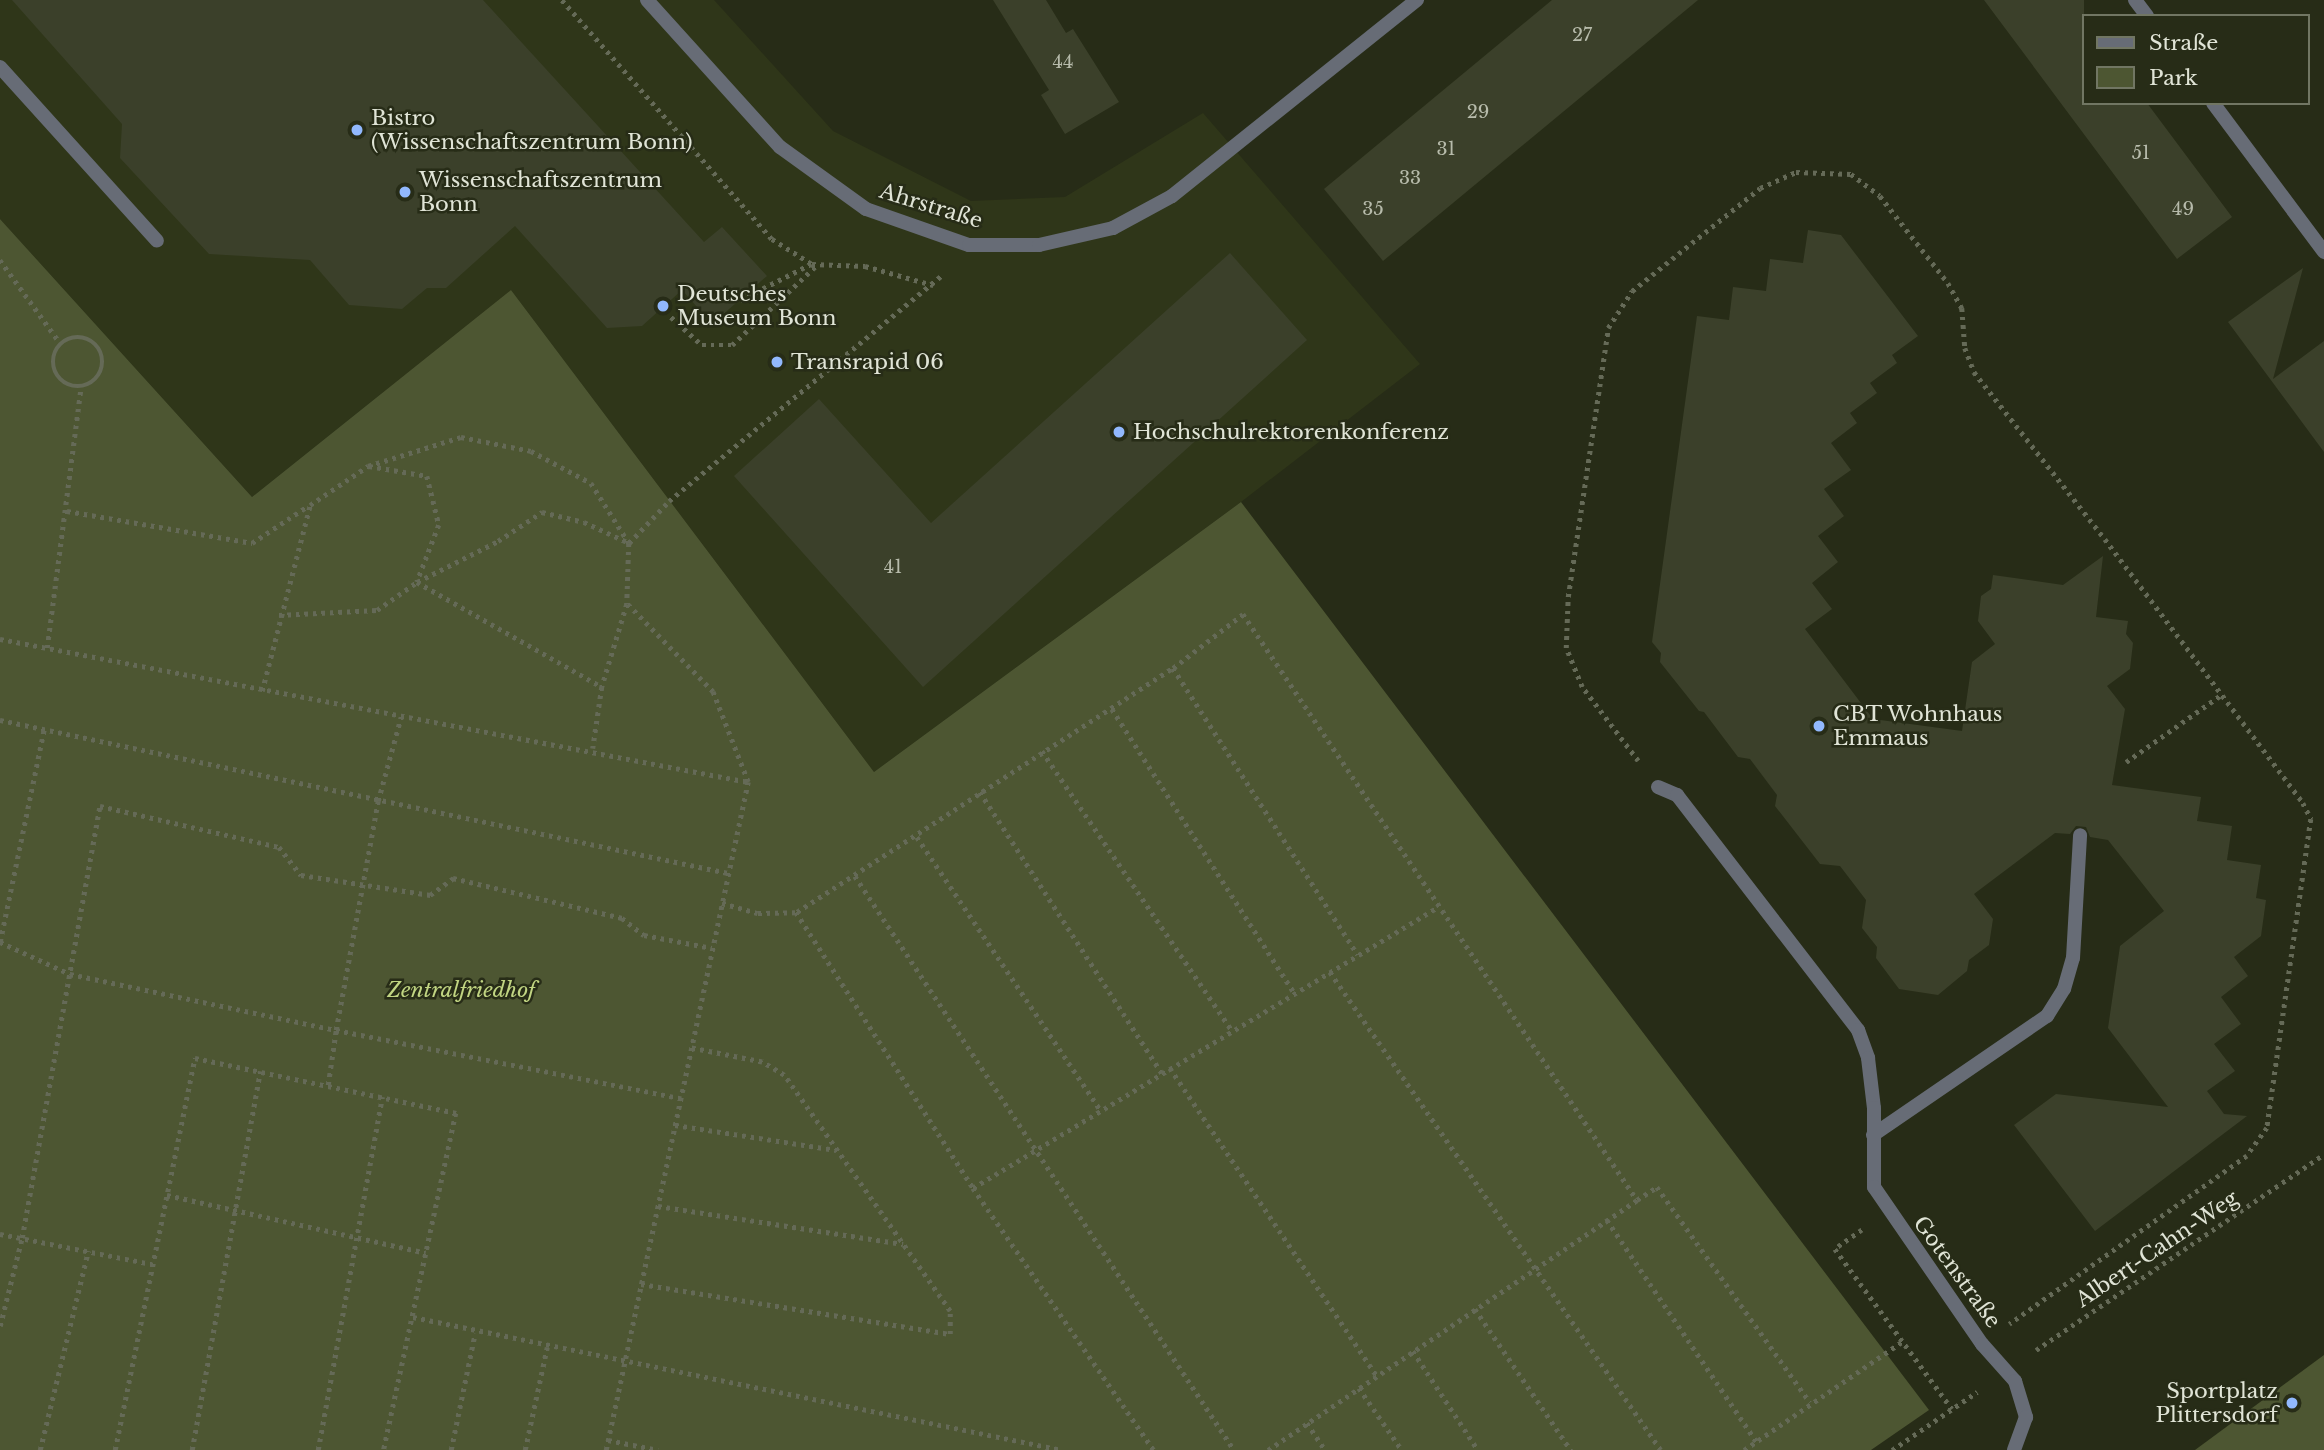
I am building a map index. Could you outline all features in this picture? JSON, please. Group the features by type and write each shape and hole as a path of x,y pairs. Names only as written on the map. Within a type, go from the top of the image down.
{"street":[{"name":"Ahrstraße","path":"647,0 780,147 866,209 969,245 1039,245 1113,228 1172,195 1417,0"},
{"path":"0,68 157,242"},
{"path":"2214,105 2324,251"},
{"name":"Gotenstraße","path":"1658,787 1677,795 1858,1030 1868,1058 1874,1108 1874,1187 1982,1344 2008,1371 2024,1399 2026,1417 2014,1450"},
{"path":"1873,1135 2047,1016 2064,989 2073,958 2080,835"}],"path":[{"path":"562,0 772,239 812,264"},
{"path":"1658,787 1582,687 1566,648 1568,597 1608,328 1632,291 1760,188 1796,172 1851,174 1894,211 1956,295 1974,372 2303,803 2311,819 2267,1128 2247,1156 1982,1344"},
{"path":"629,544 669,501 934,285 969,245"},
{"path":"0,260 61,343"},
{"path":"671,317 702,345 732,345 819,263"},
{"path":"740,300 819,263 865,266 934,285"},
{"path":"84,338 101,353 99,375 81,387 63,382 54,371 52,358 61,343 84,338"},
{"path":"47,648 67,511 81,387"},
{"path":"67,511 252,543 368,466 461,437 531,451 592,483 629,544 627,604 602,687 593,748"},
{"path":"368,466 427,476 439,524 417,582"},
{"path":"262,691 279,615 310,505"},
{"path":"279,615 377,610 417,582 498,541 542,512 584,522 629,544"},
{"path":"417,582 602,687"},
{"path":"606,1450 748,782 713,692 627,604"},
{"path":"722,902 758,914 796,912 917,837 1041,751 1112,709 1173,668 1243,614 1637,1200"},
{"path":"0,639 401,717 593,748 748,782"},
{"path":"1173,668 1359,955"},
{"path":"2126,762 2221,695"},
{"path":"1112,709 1294,993"},
{"path":"328,1085 378,801 401,717"},
{"path":"0,720 728,873"},
{"path":"44,730 0,942 71,974 681,1098"},
{"path":"1041,751 1232,1032"},
{"path":"979,792 1163,1073"},
{"path":"0,1326 22,1238 100,806 279,846 301,875 430,895 453,878 622,918 643,935 712,948"},
{"path":"917,837 1101,1111"},
{"path":"855,876 1234,1450"},
{"path":"973,1188 1438,907"},
{"path":"796,912 973,1188 1154,1450"},
{"path":"1330,972 1661,1450"},
{"path":"641,1284 950,1334 950,1311 784,1075 762,1062 691,1048"},
{"path":"115,1450 195,1058 456,1113 384,1450"},
{"path":"1170,1068 1377,1376"},
{"path":"192,1450 260,1071"},
{"path":"318,1450 354,1237 382,1097"},
{"path":"674,1125 835,1150"},
{"name":"Albert-Cahn-Weg","path":"1892,1450 2324,1153"},
{"path":"1268,1450 1657,1187 1810,1402"},
{"path":"167,1195 233,1212 426,1253"},
{"path":"658,1206 904,1245"},
{"path":"1888,1211 1835,1249 1952,1409"},
{"path":"1607,1220 1756,1441"},
{"path":"0,1234 152,1264"},
{"path":"40,1450 88,1251"},
{"path":"1475,1310 1571,1450"},
{"path":"412,1317 474,1333 1062,1450"},
{"path":"451,1450 474,1333"},
{"path":"1744,1450 1810,1402 1903,1341"},
{"path":"525,1450 547,1347"},
{"path":"1413,1351 1478,1450"},
{"path":"1359,1388 1402,1450"},
{"path":"1307,1423 1325,1450"},
{"path":"608,1440 658,1450"}],"shaded area":[{"path":"0,0 714,0 833,131 971,201 1065,197 1203,113 1420,364 1241,502 874,772 511,290 252,497 0,219"}],"green space":[{"name":"Zentralfriedhof","path":"0,219 252,497 511,290 874,772 1241,502 1929,1410 1871,1450 0,1450"},
{"name":"Sportplatz Plittersdorf","path":"2324,1355 2324,1450 2195,1450"}],"building":[{"name":"Wissenschaftszentrum Bonn","path":"12,0 483,0 704,242 722,227 767,276 712,324 682,290 642,326 607,328 515,226 446,288 427,288 402,309 349,305 310,260 209,254 120,158 122,124"},
{"path":"993,0 1046,0 1066,33 1073,29 1119,102 1065,134 1041,95 1049,90"},
{"path":"1552,0 1698,0 1383,261 1324,189"},
{"path":"1984,0 2084,0 2082,105 2148,105 2232,217 2177,259"},
{"name":"CBT Wohnhaus Emmaus","path":"1808,230 1841,235 1918,336 1892,355 1897,363 1870,383 1877,393 1850,413 1857,423 1831,443 1851,470 1824,489 1844,516 1818,536 1838,562 1812,583 1832,609 1805,629 1873,719 1962,731 1972,662 1995,644 1978,621 1981,596 1991,589 1993,575 2063,585 2103,556 2096,617 2128,621 2126,634 2133,643 2130,669 2107,686 2125,709 2112,785 2201,797 2197,821 2232,826 2227,860 2261,865 2256,898 2266,900 2261,936 2234,957 2248,976 2221,997 2241,1024 2214,1044 2235,1071 2207,1091 2224,1114 2247,1116 2095,1231 2014,1125 2056,1094 2168,1107 2108,1028 2120,946 2164,911 2108,840 2090,837 2086,827 2076,826 2070,834 2055,833 1974,894 1993,919 1989,945 1969,960 1967,971 1938,995 1899,989 1876,958 1877,947 1862,928 1866,900 1840,866 1820,864 1775,806 1777,795 1750,759 1738,757 1704,712 1699,711 1660,662 1661,653 1652,642 1697,316 1729,320 1733,287 1766,291 1770,259 1803,263"},
{"path":"1230,253 1307,340 923,687 734,476 819,399 931,523"},
{"path":"2303,268 2273,379 2324,341 2324,452 2228,322"}],"place":[{"name":"Bistro (Wissenschaftszentrum Bonn)","path":"357,130"},
{"name":"Wissenschaftszentrum Bonn","path":"405,192"},
{"name":"Deutsches Museum Bonn","path":"663,306"},
{"name":"Transrapid 06","path":"777,362"},
{"name":"Hochschulrektorenkonferenz","path":"1119,432"},
{"name":"CBT Wohnhaus Emmaus","path":"1819,726"},
{"name":"Sportplatz Plittersdorf","path":"2292,1403"}]}
